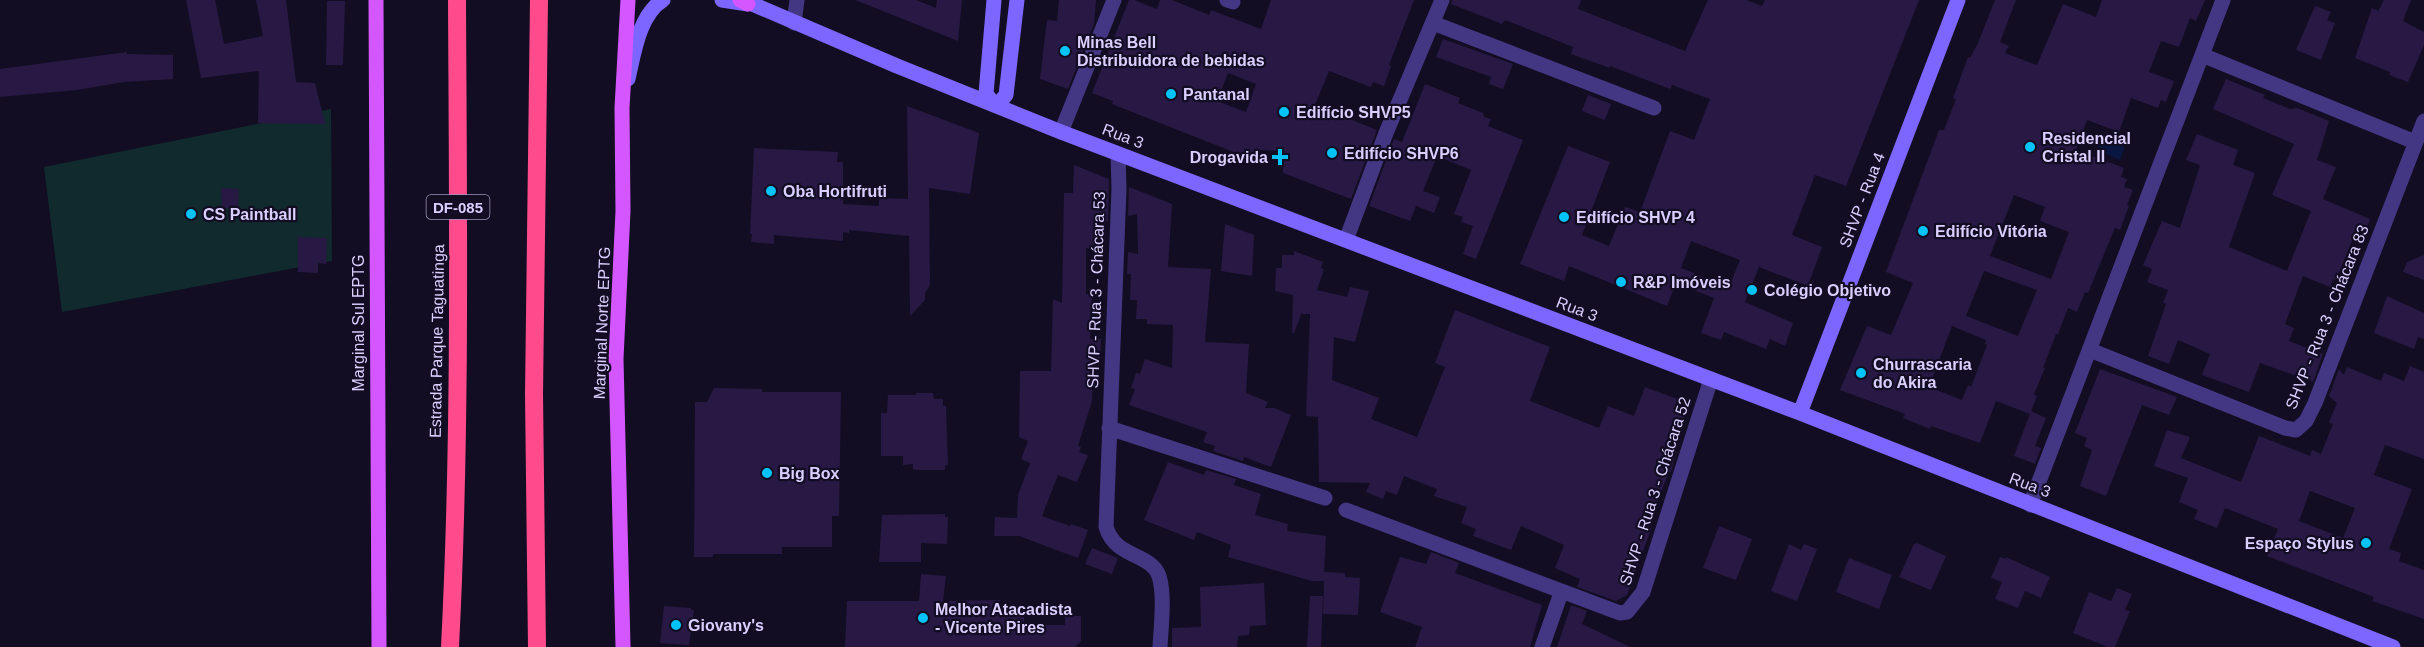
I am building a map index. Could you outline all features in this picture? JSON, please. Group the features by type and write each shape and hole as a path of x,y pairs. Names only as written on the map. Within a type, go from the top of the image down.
{"highway":[{"name":"Estrada Parque Taguatinga","path":"450,647 455,557 458,264 457,0"},
{"path":"537,647 534,394 539,0"}],"main road":[{"name":"Marginal Sul EPTG","path":"376,0 379,647"},
{"name":"Marginal Norte EPTG","path":"623,647 616,359 623,211 622,108 628,0"},
{"path":"622,108 633,56 644,24 653,6 663,0"},
{"name":"Rua 3","path":"722,0 744,1 1061,132 1800,413 2393,647"},
{"path":"994,0 986,94 996,106 1006,95 1017,0"},
{"name":"SHVP - Rua 4","path":"1800,413 1958,0"}],"street":[{"path":"794,23 797,0"},
{"path":"1061,132 1114,0"},
{"path":"1346,240 1386,133 1442,0"},
{"path":"2030,505 2223,0"},
{"path":"1433,23 1654,108"},
{"path":"2202,55 2415,142"},
{"name":"SHVP - Rua 3 - Chácara 83","path":"2090,350 2284,428 2296,430 2306,421 2314,403 2424,121"},
{"name":"SHVP - Rua 3 - Chácara 53","path":"1118,153 1119,189 1106,527 1109,538 1118,548 1148,563 1159,575 1161,647"},
{"name":"SHVP - Rua 3 - Chácara 52","path":"1346,510 1561,593 1620,613 1628,612 1643,592 1711,379"},
{"path":"1109,428 1325,498"},
{"path":"1542,647 1561,593"}],"green space":[{"name":"CS Paintball","path":"331,109 332,261 62,312 44,167"}],"water":[{"path":"2104,136 2110,137 2112,142 2125,147 2120,160 2097,150"}],"building":[{"path":"186,0 215,0 224,44 263,36 256,0 286,0 296,82 315,83 325,124 258,123 259,71 201,78"},
{"path":"855,0 916,0 936,8 937,0 962,0 958,41"},
{"name":"Minas Bell Distribuidora de bebidas","path":"1059,0 1096,0 1094,24 1068,89 1040,79 1047,20 1057,21"},
{"path":"1129,0 1157,9 1160,0 1172,0 1209,15 1211,10 1261,29 1271,0 1414,0 1389,65 1391,66 1384,86 1373,82 1371,87 1329,71 1315,105 1377,130 1351,199 1283,173 1283,151 1260,150 1259,162 1112,104 1113,101 1092,93","holes":["1228,73 1256,84 1246,112 1217,101"]},
{"path":"1452,0 1581,0 1578,9 1685,51 1708,0 1746,0 1762,6 1765,0 1919,0 1846,186 1815,175 1792,235 1822,247 1808,286 1759,267 1745,302 1793,323 1785,346 1770,339 1766,349 1724,332 1721,340 1701,333 1714,298 1676,283 1667,306 1569,266 1564,281 1520,264 1568,146 1610,162 1582,235 1609,246 1625,207 1640,212 1670,131 1694,140 1710,99 1672,85 1670,89 1571,54 1573,47 1505,20 1502,24 1451,4","holes":["1691,241 1740,260 1729,287 1681,268"]},
{"path":"1995,0 2016,0 2000,42 2009,46 2005,53 2037,65 2063,4 2096,17 2102,0 2205,0 2196,21 2190,18 2179,47 2161,41 2149,72 2174,81 2166,102 2161,100 2158,108 2131,98 2119,132 2087,120 2076,150 2124,168 2121,177 2127,179 2124,187 2133,190 2127,205 2129,206 2120,230 2115,228 2114,230 2088,293 2085,292 2077,312 2068,308 2043,368 2045,368 2034,394 2037,396 2030,414 1996,401 1980,443 1931,426 1930,429 1903,418 1905,414 1840,390 1867,326 1891,335 1913,283 1886,272 1939,130 1944,130 1956,99 1953,98 1968,57 1970,58","holes":["2014,195 2045,207 2040,221 2069,232 2051,279 1990,256","1984,271 2037,290 2018,336 1966,316","1952,326 1986,340 1987,345 1971,387 1968,385 1962,400 1929,387"]},
{"path":"2384,0 2411,0 2403,21 2424,32 2424,45 2408,82 2355,58 2372,8 2378,11"},
{"path":"327,1 345,1 343,65 326,65"},
{"path":"2315,6 2331,12 2327,20 2335,23 2321,60 2296,50"},
{"path":"1443,39 1513,64 1503,89 1489,84 1491,77 1436,57"},
{"path":"127,52 127,54 173,55 173,79 124,82 77,90 0,97 0,69"},
{"path":"2226,79 2265,95 2263,98 2329,121 2317,160 2336,167 2323,199 2370,219 2365,233 2357,229 2336,280 2333,279 2330,287 2303,276 2285,324 2294,328 2289,341 2323,354 2313,382 2260,363 2249,392 2202,375 2210,354 2178,340 2169,364 2148,356 2166,304 2163,303 2168,290 2147,282 2152,269 2143,265 2162,221 2180,228 2200,165 2186,160 2197,134 2238,150 2233,165 2255,173 2229,247 2287,271 2311,211 2272,195 2294,144 2213,109"},
{"path":"1425,84 1460,98 1458,103 1483,113 1484,117 1491,119 1488,126 1523,140 1476,259 1463,254 1473,226 1461,222 1463,217 1454,214 1471,170 1437,156 1423,191 1440,197 1434,213 1416,206 1410,221 1369,206 1394,139 1402,142"},
{"path":"1588,95 1611,104 1605,120 1582,111"},
{"path":"907,106 979,133 970,194 929,188 930,285 925,293 925,300 910,316 909,236 849,230 849,233 843,232 843,241 774,235 774,244 751,242 752,234 750,234 754,148 838,152 837,162 843,162 843,204 879,206 879,198 908,199"},
{"path":"1074,165 1109,179 1105,249 1086,248 1086,294 1092,294 1090,339 1101,339 1100,363 1093,363 1092,401 1078,446 1081,447 1079,452 1088,455 1077,482 1058,475 1042,516 1088,530 1078,558 1019,536 994,536 995,517 1017,518 1018,495 1030,463 1021,459 1028,441 1019,437 1020,371 1051,371 1053,299 1062,303 1064,193 1073,193"},
{"path":"1129,187 1172,204 1168,267 1211,269 1205,342 1249,344 1246,393 1268,402 1265,408 1274,408 1291,415 1271,467 1244,457 1243,461 1213,451 1215,446 1203,442 1207,432 1129,405 1135,389 1131,388 1136,373 1140,374 1145,359 1172,368 1173,325 1147,324 1147,319 1136,319 1137,300 1130,300 1131,274 1127,274 1128,252 1138,254 1137,214 1128,216"},
{"path":"221,188 239,189 238,208 222,208"},
{"path":"1225,224 1254,235 1252,276 1221,271"},
{"path":"298,237 327,238 326,264 318,263 318,273 298,272"},
{"path":"1294,251 1323,262 1321,268 1324,269 1317,290 1347,297 1350,287 1369,291 1355,342 1334,337 1332,380 1379,398 1371,419 1417,437 1445,367 1435,363 1455,310 1550,347 1530,401 1599,428 1608,406 1634,416 1645,387 1688,403 1671,472 1669,472 1655,508 1649,528 1651,529 1627,595 1616,601 1577,587 1580,579 1555,568 1564,545 1521,526 1511,550 1473,536 1476,529 1461,523 1467,507 1434,496 1437,489 1404,476 1397,495 1386,491 1383,499 1366,492 1370,483 1319,482 1318,417 1306,416 1310,314 1302,314 1302,312 1294,333 1292,333 1293,295 1275,291 1276,268 1282,268 1282,255 1294,255"},
{"path":"2424,255 2424,280 2403,272 2407,262"},
{"path":"2387,296 2424,313 2424,339 2418,337 2414,349 2374,333"},
{"path":"2410,366 2424,372 2424,459 2385,445 2374,475 2412,489 2389,549 2401,553 2399,561 2424,570 2424,619 2372,601 2374,597 2267,556 2278,529 2225,508 2217,528 2194,519 2198,510 2179,502 2188,478 2154,466 2167,430 2190,437 2181,458 2241,482 2259,436 2310,456 2312,450 2321,454 2333,424 2329,422 2337,403 2329,396 2339,369 2344,375 2347,367 2381,381 2384,373 2404,381","holes":["2310,491 2355,508 2343,538 2299,521"]},
{"path":"2100,369 2177,397 2169,415 2142,405 2106,496 2080,486 2092,450 2084,446 2087,438 2075,433"},
{"name":"Big Box","path":"714,388 762,389 762,392 841,392 839,516 832,516 832,547 782,547 782,554 713,554 713,557 694,557 695,402 707,402"},
{"path":"916,393 933,393 934,399 943,399 943,406 946,406 948,465 945,465 945,470 916,470 913,469 913,464 903,465 903,456 881,456 881,413 887,413 888,395 916,395"},
{"path":"2031,411 2046,418 2035,446 2041,448 2035,464 2014,456"},
{"path":"1168,462 1204,475 1206,470 1236,479 1234,485 1261,494 1255,515 1288,524 1287,531 1326,536 1324,572 1345,573 1345,577 1360,578 1358,615 1323,614 1324,581 1312,581 1228,557 1231,545 1197,532 1194,540 1144,520"},
{"path":"945,514 945,517 948,517 947,544 921,543 921,562 879,562 882,515"},
{"path":"1719,526 1752,539 1736,580 1703,568"},
{"path":"1917,543 1946,556 1931,590 1899,577 1914,544"},
{"path":"1789,544 1801,550 1804,544 1817,549 1797,601 1771,591"},
{"path":"1092,548 1118,558 1112,574 1085,564"},
{"path":"1431,552 1459,563 1455,573 1542,605 1530,647 1415,647 1422,627 1380,612 1400,557 1426,564"},
{"path":"2000,557 2006,559 2006,557 2050,577 2041,598 2025,591 2018,608 1995,599 2002,582 1991,578"},
{"path":"1849,558 1892,575 1879,609 1836,592"},
{"name":"Melhor Atacadista - Vicente Pires","path":"921,574 946,576 943,601 1000,600 1000,616 1024,616 1024,625 1065,625 1065,616 1081,616 1081,641 1075,647 845,647 847,601 919,601"},
{"path":"1264,583 1266,625 1250,626 1249,635 1238,636 1237,647 1172,647 1172,628 1201,627 1200,587"},
{"path":"2117,588 2132,594 2125,610 2130,611 2115,647 2108,647 2073,633 2089,592 2111,601"},
{"path":"1310,596 1323,596 1321,647 1307,647"},
{"path":"1571,605 1587,611 1582,624 1630,647 1557,647"},
{"name":"Giovany's","path":"664,606 694,610 689,645 660,643"}],"place":[{"name":"Minas Bell Distribuidora de bebidas","path":"1065,51"},
{"name":"Pantanal","path":"1171,94"},
{"name":"Edifício SHVP5","path":"1284,112"},
{"name":"Residencial Cristal II","path":"2030,147"},
{"name":"Edifício SHVP6","path":"1332,153"},
{"name":"Drogavida","path":"1280,157"},
{"name":"Oba Hortifruti","path":"771,191"},
{"name":"CS Paintball","path":"191,214"},
{"name":"Edifício SHVP 4","path":"1564,217"},
{"name":"Edifício Vitória","path":"1923,231"},
{"name":"R&P Imóveis","path":"1621,282"},
{"name":"Colégio Objetivo","path":"1752,290"},
{"name":"Churrascaria do Akira","path":"1861,373"},
{"name":"Big Box","path":"767,473"},
{"name":"Espaço Stylus","path":"2366,543"},
{"name":"Melhor Atacadista - Vicente Pires","path":"923,618"},
{"name":"Giovany's","path":"676,625"}]}
